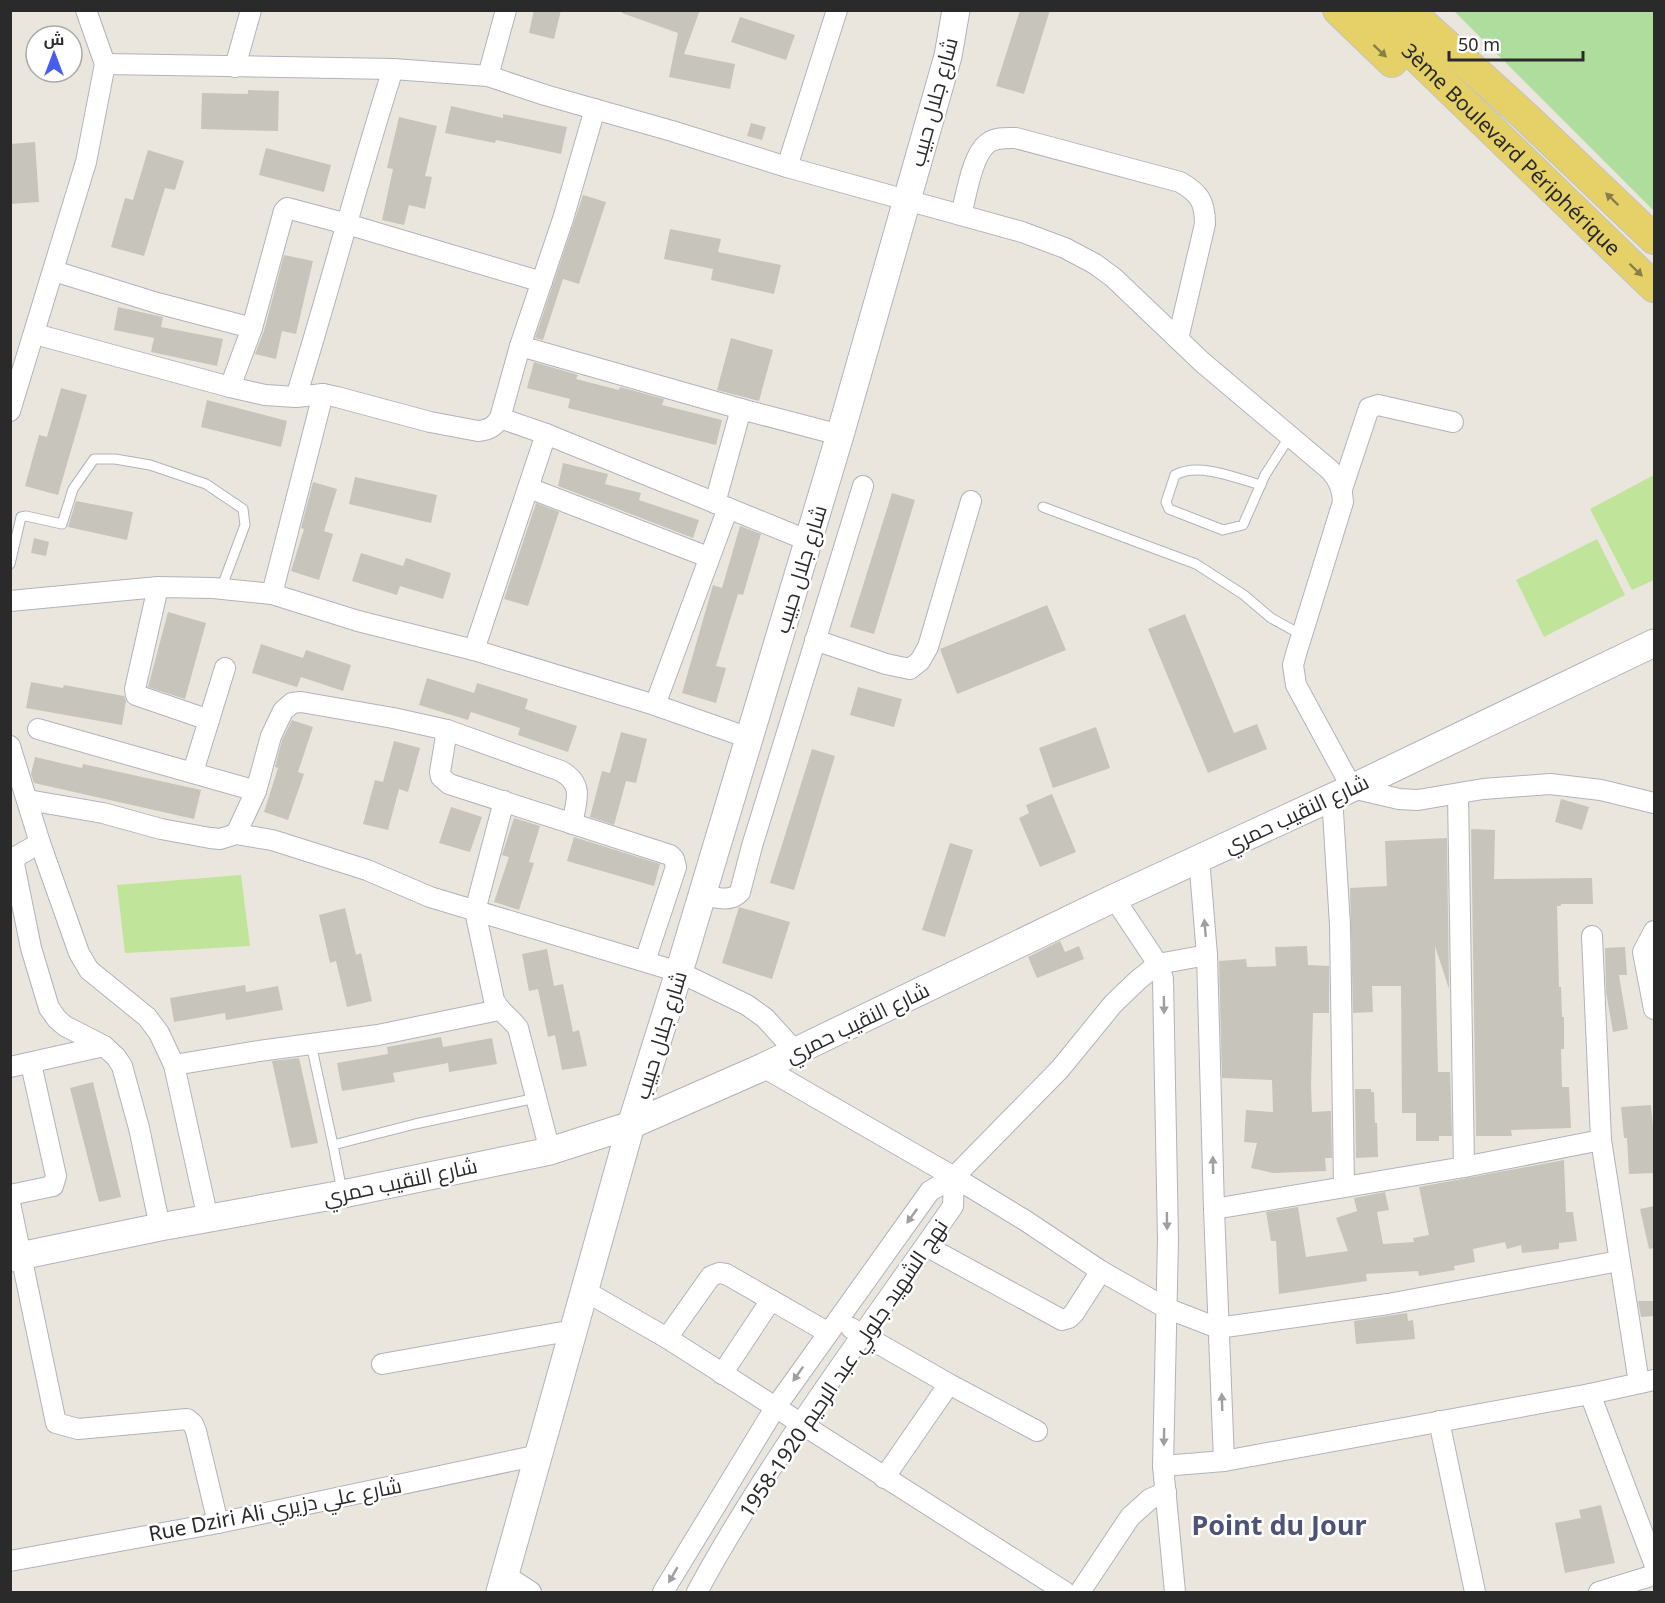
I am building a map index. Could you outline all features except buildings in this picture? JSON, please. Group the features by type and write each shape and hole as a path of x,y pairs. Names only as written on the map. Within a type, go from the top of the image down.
{"main road":[{"name":"شارع جلال حبيب","path":"502,1584 631,1125 680,972 840,435 948,56 956,10"},
{"path":"1338,10 1405,73 1434,77"},
{"name":"3ème Boulevard Périphérique","path":"1368,10 1434,77 1654,288"},
{"name":"3ème Boulevard Périphérique","path":"1408,10 1527,117 1654,239"},
{"path":"1435,10 1504,79 1522,103 1527,117"},
{"name":"شارع النقيب حمري","path":"16,1257 160,1227 343,1194 550,1150 631,1125 763,1067 1654,643"}],"street":[{"path":"10,411 86,162 105,64 86,10"},
{"path":"235,67 251,10"},
{"path":"488,76 506,10"},
{"path":"787,167 837,10"},
{"path":"105,64 393,69 488,76 787,167 1022,232 1065,248 1095,264 1114,278 1178,339 1330,470 1338,479 1342,489"},
{"path":"296,397 330,287 365,157 393,69"},
{"path":"35,334 265,395 296,397 323,394 430,422 478,431 494,427 501,418 520,346 563,219 596,109"},
{"path":"962,216 976,160 988,143 1002,138 1016,138 1180,182 1194,191 1202,201 1205,211 1178,339"},
{"path":"230,387 252,328 284,211 290,208 542,282"},
{"path":"54,271 157,303 252,328"},
{"path":"520,346 840,435"},
{"path":"272,594 323,394"},
{"path":"1344,1186 1340,925 1342,792 1296,684 1293,665 1342,502 1342,489 1370,408 1378,405 1453,422"},
{"path":"656,705 708,557 741,409"},
{"path":"501,418 546,434 809,541"},
{"path":"474,650 546,434"},
{"path":"702,895 728,899 740,892 752,846 863,486"},
{"path":"529,488 708,557"},
{"path":"816,640 910,669 920,661 928,647 971,501"},
{"path":"10,601 158,587 221,589 272,594 358,621 474,650 656,705 749,738"},
{"path":"158,587 135,689 136,695 209,720"},
{"path":"192,772 225,668"},
{"path":"236,834 256,790 272,736 283,711 292,703 301,702 447,730 568,775 577,786 572,824"},
{"path":"38,729 256,790"},
{"path":"447,730 441,777 449,784 669,855 674,859 676,867 645,961"},
{"path":"12,754 40,843 79,953 88,970 147,1017 159,1033 174,1065 208,1219"},
{"path":"1342,792 1410,800 1518,785 1550,784 1601,790 1654,803"},
{"path":"1458,794 1464,1167"},
{"path":"28,800 103,813 161,829 210,838 220,839 236,834 272,840 367,870 430,897 680,972 747,1005 765,1018 795,1051"},
{"path":"504,801 475,910 492,988 499,1010 518,1028 550,1150"},
{"path":"40,843 17,856 14,864 31,948 49,1008 65,1026 104,1046 122,1066 139,1128 160,1227"},
{"path":"1199,858 1207,955 1224,1461"},
{"path":"1114,898 1158,964 1164,999 1168,1239 1163,1466 1175,1593"},
{"path":"1654,931 1643,952 1654,1009"},
{"path":"1163,1466 1224,1461 1590,1394 1647,1381 1619,1261 1601,1140 1592,936"},
{"path":"954,1177 1060,1069 1113,1004 1158,964 1207,955"},
{"path":"174,1065 378,1035 499,1010"},
{"path":"10,1067 104,1046"},
{"path":"10,1196 53,1186 56,1176 31,1064"},
{"path":"763,1067 954,1177 1101,1271 1166,1308 1218,1328 1388,1304 1619,1261"},
{"path":"1214,1209 1464,1167 1601,1140"},
{"name":"نهج الشهيد جلولي عبد الرحيم 1920-1958","path":"697,1593 722,1547 800,1423 953,1206 954,1177"},
{"name":"نهج الشهيد جلولي عبد الرحيم 1920-1958","path":"663,1593 775,1408 930,1191 954,1177"},
{"path":"10,1203 16,1257 56,1423 78,1429 187,1419 196,1431 218,1523"},
{"path":"926,1246 1062,1320 1074,1313 1101,1271"},
{"path":"667,1338 711,1276 726,1274 771,1300 832,1327 863,1333 949,1384 1037,1431"},
{"path":"585,1291 667,1338 1065,1593"},
{"path":"722,1374 771,1300"},
{"path":"382,1364 574,1330"},
{"path":"884,1478 949,1384"},
{"path":"1590,1394 1654,1563"},
{"path":"1439,1421 1474,1593"},
{"name":"Rue Dziri Ali شارع علي دزيري","path":"10,1561 218,1523 539,1455"},
{"path":"1080,1593 1130,1517 1150,1499 1166,1492"},
{"path":"696,1537 722,1547"},
{"path":"1599,1593 1654,1575"},
{"path":"502,1584 531,1593"}],"lane":[{"path":"1261,485 1202,470 1185,470 1175,476 1166,502 1169,509 1223,530 1243,525 1261,485 1290,436"},
{"path":"10,564 21,517 26,516 62,524 73,489 94,459 115,459 150,465 206,484 243,508 245,525 221,589"},
{"path":"1043,507 1196,564 1244,595 1271,618 1302,635"},
{"path":"310,1044 343,1194"},
{"path":"333,1145 404,1126 536,1098"}],"green space":[{"path":"1454,11 1654,11 1654,211"},
{"path":"1654,475 1654,580 1632,590 1590,509"},
{"path":"1597,539 1625,595 1544,637 1516,580"},
{"path":"241,875 250,946 125,953 117,885"}],"district":[{"name":"Point du Jour","path":"1279,1524"}]}
